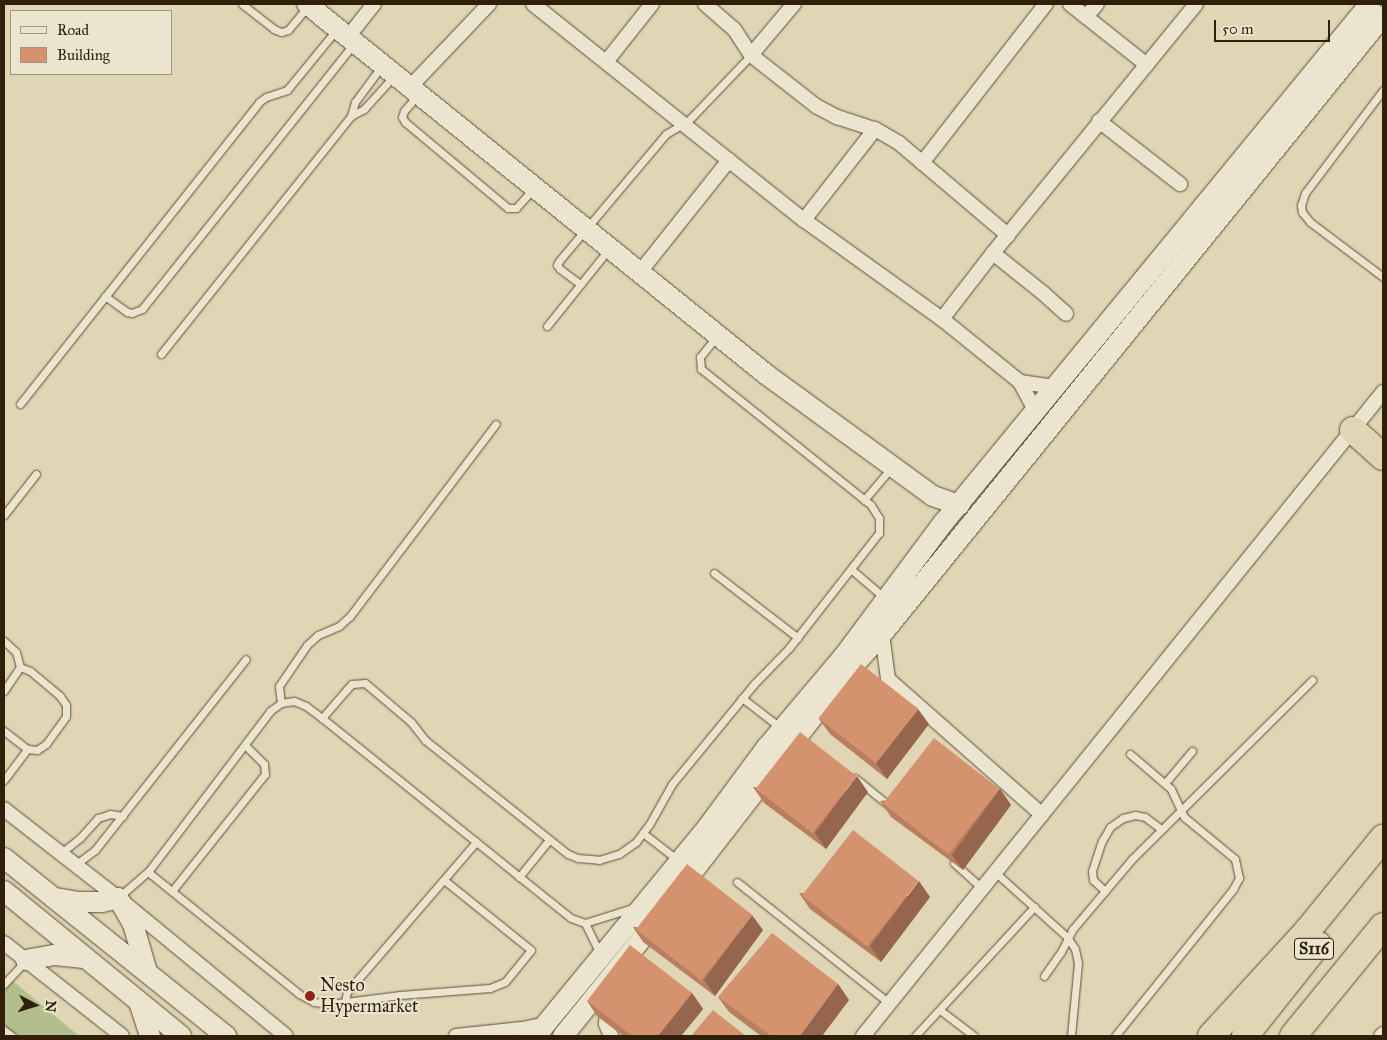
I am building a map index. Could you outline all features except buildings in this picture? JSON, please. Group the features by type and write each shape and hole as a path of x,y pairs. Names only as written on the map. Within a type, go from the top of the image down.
{"highway":[{"path":"1353,430 1383,457"},
{"path":"1211,1036 1308,930 1383,838"},
{"name":"S116","path":"1245,1036 1383,861"},
{"name":"S116","path":"1294,1036 1383,926"}],"street":[{"path":"308,4 717,335 932,496 959,505"},
{"path":"347,36 374,4"},
{"path":"402,80 488,4"},
{"path":"533,4 804,220 942,319 1020,382 1036,412"},
{"path":"606,62 652,4"},
{"path":"706,4 734,29 751,55 821,110 875,129 898,143 1008,235"},
{"path":"751,55 794,4"},
{"path":"922,163 1046,4"},
{"path":"1070,4 1147,65"},
{"path":"1086,17 1097,4"},
{"path":"942,319 992,254 1196,4"},
{"path":"553,1032 589,970 602,957 642,905 679,862 797,735 868,678 876,628 887,600 944,522 1370,4"},
{"path":"553,1032 653,932 876,628 1383,16"},
{"path":"1100,121 1180,184"},
{"path":"804,220 875,129"},
{"path":"640,272 729,160"},
{"path":"992,254 1043,293 1066,314"},
{"path":"1020,382 1055,387"},
{"path":"863,1036 889,1002 984,889 1383,392"},
{"path":"932,496 944,522"},
{"path":"868,678 876,628"},
{"path":"868,678 1042,815"},
{"path":"4,809 118,898 286,1036"},
{"path":"4,858 226,1036"},
{"path":"4,891 181,1036"},
{"path":"54,898 78,902 102,902 118,898"},
{"path":"118,898 133,924 147,972"},
{"path":"4,943 122,1036"},
{"path":"26,960 55,955 84,958"},
{"path":"139,1002 150,1036"},
{"path":"456,1036 522,1029 553,1032 580,1024 597,1009 604,1007 607,1010 606,1024 611,1036"}],"lane":[{"path":"242,4 274,29 281,32 288,30 308,4"},
{"path":"106,296 127,312 132,313 142,309 347,36"},
{"path":"20,404 260,102 266,97 287,90 347,36"},
{"path":"580,284 560,269 557,263 587,230 666,134 675,127 684,124 751,55"},
{"path":"351,116 364,109 402,80"},
{"path":"161,354 351,116 355,102 402,80"},
{"path":"402,80 404,111 402,116 404,122 508,208 516,208 535,188"},
{"path":"1383,90 1305,193 1301,205 1302,212 1310,222 1383,277"},
{"path":"547,326 610,248"},
{"path":"322,718 352,684 365,683 411,722 425,740 549,840 573,856 599,860 619,854 636,842 672,784 742,698 798,638 879,533 880,518 876,511 701,369 700,357 717,335"},
{"path":"281,703 280,686 307,645 318,635 338,626 350,616 496,424"},
{"path":"864,500 891,467"},
{"path":"4,515 36,474"},
{"path":"852,570 887,600"},
{"path":"714,573 798,638"},
{"path":"4,640 16,652 20,667 4,691"},
{"path":"75,865 95,850 246,659"},
{"path":"4,731 27,749 37,750 46,744 64,722 66,711 60,696 30,671 20,667"},
{"path":"1044,976 1061,952 1067,938 1105,891 1161,829 1312,680"},
{"path":"742,698 797,735"},
{"path":"118,898 148,872 270,711 281,703 300,703 322,718 571,918 585,923 642,905"},
{"path":"172,891 265,774 264,764 245,745"},
{"path":"4,780 27,749"},
{"path":"1165,784 1192,750"},
{"path":"1115,1036 1234,889 1239,878 1235,859 1189,822 1181,811 1176,796 1130,754"},
{"path":"846,771 890,807"},
{"path":"60,854 80,838 98,818 110,814 122,816"},
{"path":"1105,891 1093,880 1092,871 1102,841 1110,828 1123,818 1135,815 1145,817 1161,829"},
{"path":"643,833 679,862"},
{"path":"519,877 549,840"},
{"path":"345,1002 347,992 476,842"},
{"path":"948,857 984,889"},
{"path":"148,872 299,994 322,1004 500,985 531,950 444,880"},
{"path":"996,872 1067,938 1075,949 1078,963 1071,1036"},
{"path":"737,882 889,1002"},
{"path":"916,1036 1034,907"},
{"path":"585,923 602,957"},
{"path":"4,984 26,960"},
{"path":"940,1010 974,1036"},
{"path":"4,1030 12,1036"}],"green space":[{"path":"4,974 9,978 79,1036 4,1036"}],"place":[{"name":"Nesto Hypermarket","path":"310,996"}]}
